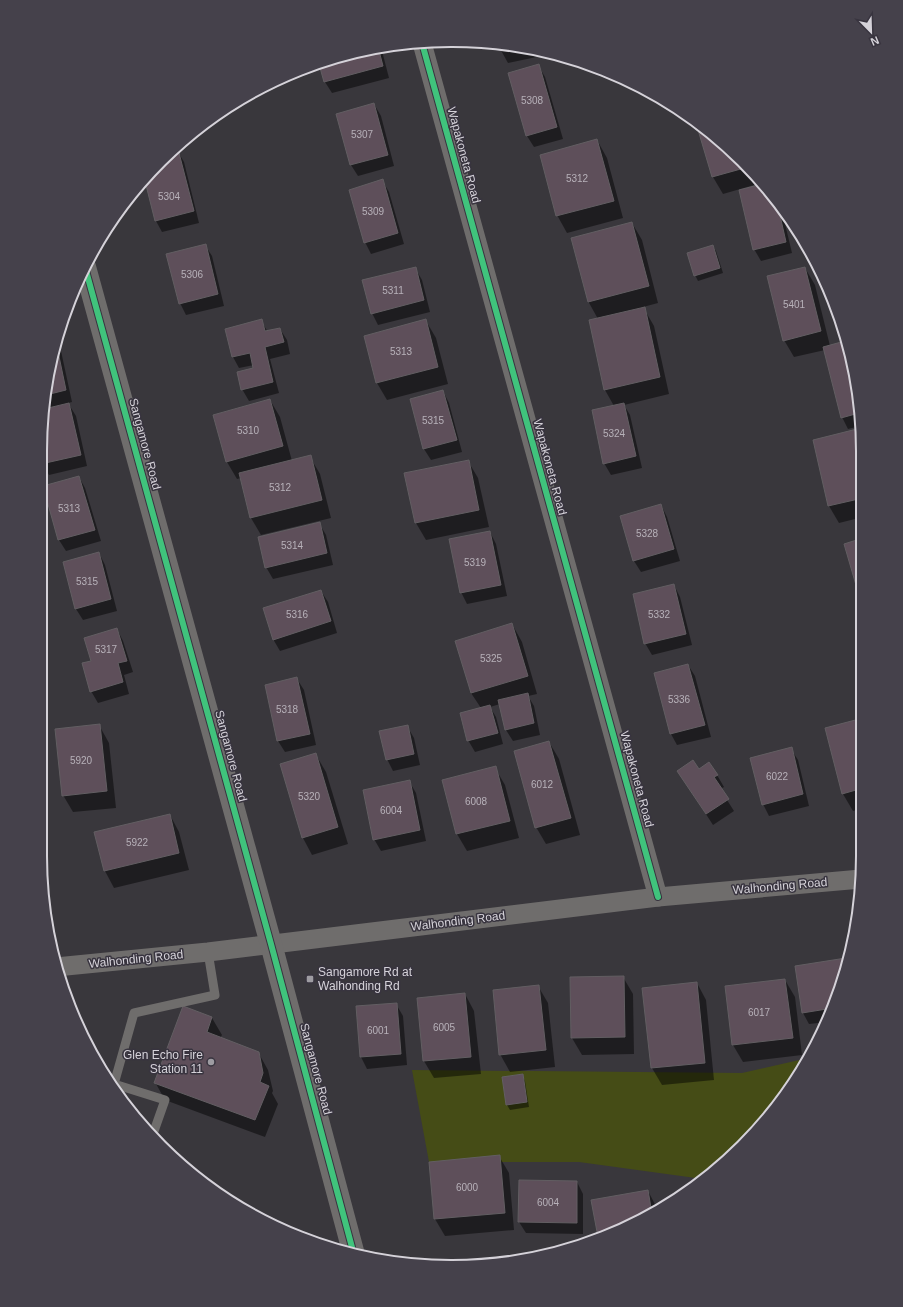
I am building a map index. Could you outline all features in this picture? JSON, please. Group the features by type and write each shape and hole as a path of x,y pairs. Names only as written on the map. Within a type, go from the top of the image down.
{"street":[{"name":"Wapakoneta Road","path":"423,48 658,897"},
{"name":"Sangamore Road","path":"88,276 271,944 352,1247"},
{"name":"Walhonding Road","path":"63,966 208,952 658,897 855,880"}],"lane":[{"path":"115,1080 134,1013 215,995 208,952"},
{"path":"119,1086 165,1100 155,1131"}],"green space":[{"path":"801,1060 788,1080 756,1122 738,1142 695,1178 579,1162 429,1162 412,1070 742,1073"}],"building":[{"path":"380,54 383,66 324,82 320,68"},
{"path":"539,64 557,127 526,136 508,73"},
{"path":"374,103 388,155 350,165 336,114"},
{"path":"698,131 741,169 712,177"},
{"path":"597,139 614,201 556,216 540,155"},
{"path":"179,152 194,211 155,221 146,186 165,165"},
{"path":"383,179 398,233 364,243 349,190"},
{"path":"756,185 780,216 786,242 753,250 739,190"},
{"path":"632,222 649,286 588,302 571,238"},
{"path":"206,244 218,294 179,304 166,254"},
{"path":"713,245 720,268 694,276 687,253"},
{"path":"416,267 424,300 371,314 362,280"},
{"path":"805,267 821,331 783,341 767,276"},
{"path":"645,307 660,377 604,390 589,320"},
{"path":"262,319 265,331 280,328 284,342 265,347 273,382 241,390 237,372 253,368 250,353 232,357 225,329"},
{"path":"426,319 438,367 376,383 364,336"},
{"path":"841,342 853,399 854,414 841,418 823,347"},
{"path":"59,356 66,390 51,394"},
{"path":"443,390 457,440 423,449 410,399"},
{"path":"270,399 283,446 226,462 213,415"},
{"path":"69,403 81,455 47,463 49,408"},
{"path":"624,403 636,456 603,464 592,410"},
{"path":"855,429 856,500 828,506 813,440"},
{"path":"311,455 322,500 250,518 239,473"},
{"path":"469,460 479,510 415,523 404,473"},
{"path":"79,476 95,530 58,540 47,500 47,485"},
{"path":"661,504 674,549 633,561 620,516"},
{"path":"320,522 327,553 265,568 258,537"},
{"path":"490,531 501,585 460,593 449,539"},
{"path":"856,540 856,585 844,544"},
{"path":"99,552 111,599 75,609 63,562"},
{"path":"674,584 686,634 644,644 633,594"},
{"path":"321,590 331,621 273,640 263,608"},
{"path":"512,623 528,676 471,693 455,641"},
{"path":"117,628 127,661 118,663 123,682 90,692 82,663 91,661 84,638"},
{"path":"688,664 705,725 670,734 654,673"},
{"path":"297,677 310,734 277,741 265,685"},
{"path":"528,693 534,723 505,730 498,700"},
{"path":"490,705 498,733 467,741 460,713"},
{"path":"856,720 856,790 842,794 825,728"},
{"path":"100,724 107,791 62,796 55,729"},
{"path":"408,725 414,754 386,760 379,731"},
{"path":"549,741 571,818 535,828 514,751"},
{"path":"792,747 803,794 762,805 750,758"},
{"path":"316,753 338,827 302,838 280,764"},
{"path":"693,760 699,769 709,762 718,775 714,777 729,799 706,814 677,771"},
{"path":"496,766 510,821 456,834 442,780"},
{"path":"410,780 420,830 373,840 363,790"},
{"path":"170,814 179,853 104,871 94,832"},
{"path":"842,959 835,986 825,1009 802,1013 795,966"},
{"path":"624,976 625,1037 571,1038 570,977"},
{"path":"785,979 793,1038 732,1045 725,986"},
{"path":"697,982 705,1063 651,1068 642,988"},
{"path":"539,985 546,1050 499,1055 493,990"},
{"path":"465,993 471,1057 423,1061 417,998"},
{"path":"397,1003 401,1054 360,1057 356,1006"},
{"name":"Glen Echo Fire Station 11","path":"183,1006 212,1017 207,1032 259,1052 263,1073 260,1082 269,1086 255,1120 154,1083"},
{"path":"523,1074 527,1102 506,1105 502,1077"},
{"path":"500,1155 505,1213 434,1219 429,1162"},
{"path":"519,1180 577,1181 577,1223 518,1222"},
{"path":"648,1190 651,1208 597,1233 591,1200"}],"cycle path":[{"path":"423,48 658,897"},
{"path":"88,276 271,944 352,1247"}],"place":[{"name":"Sangamore Rd at Walhonding Rd","path":"310,979"},
{"name":"Glen Echo Fire Station 11","path":"211,1062"}]}
